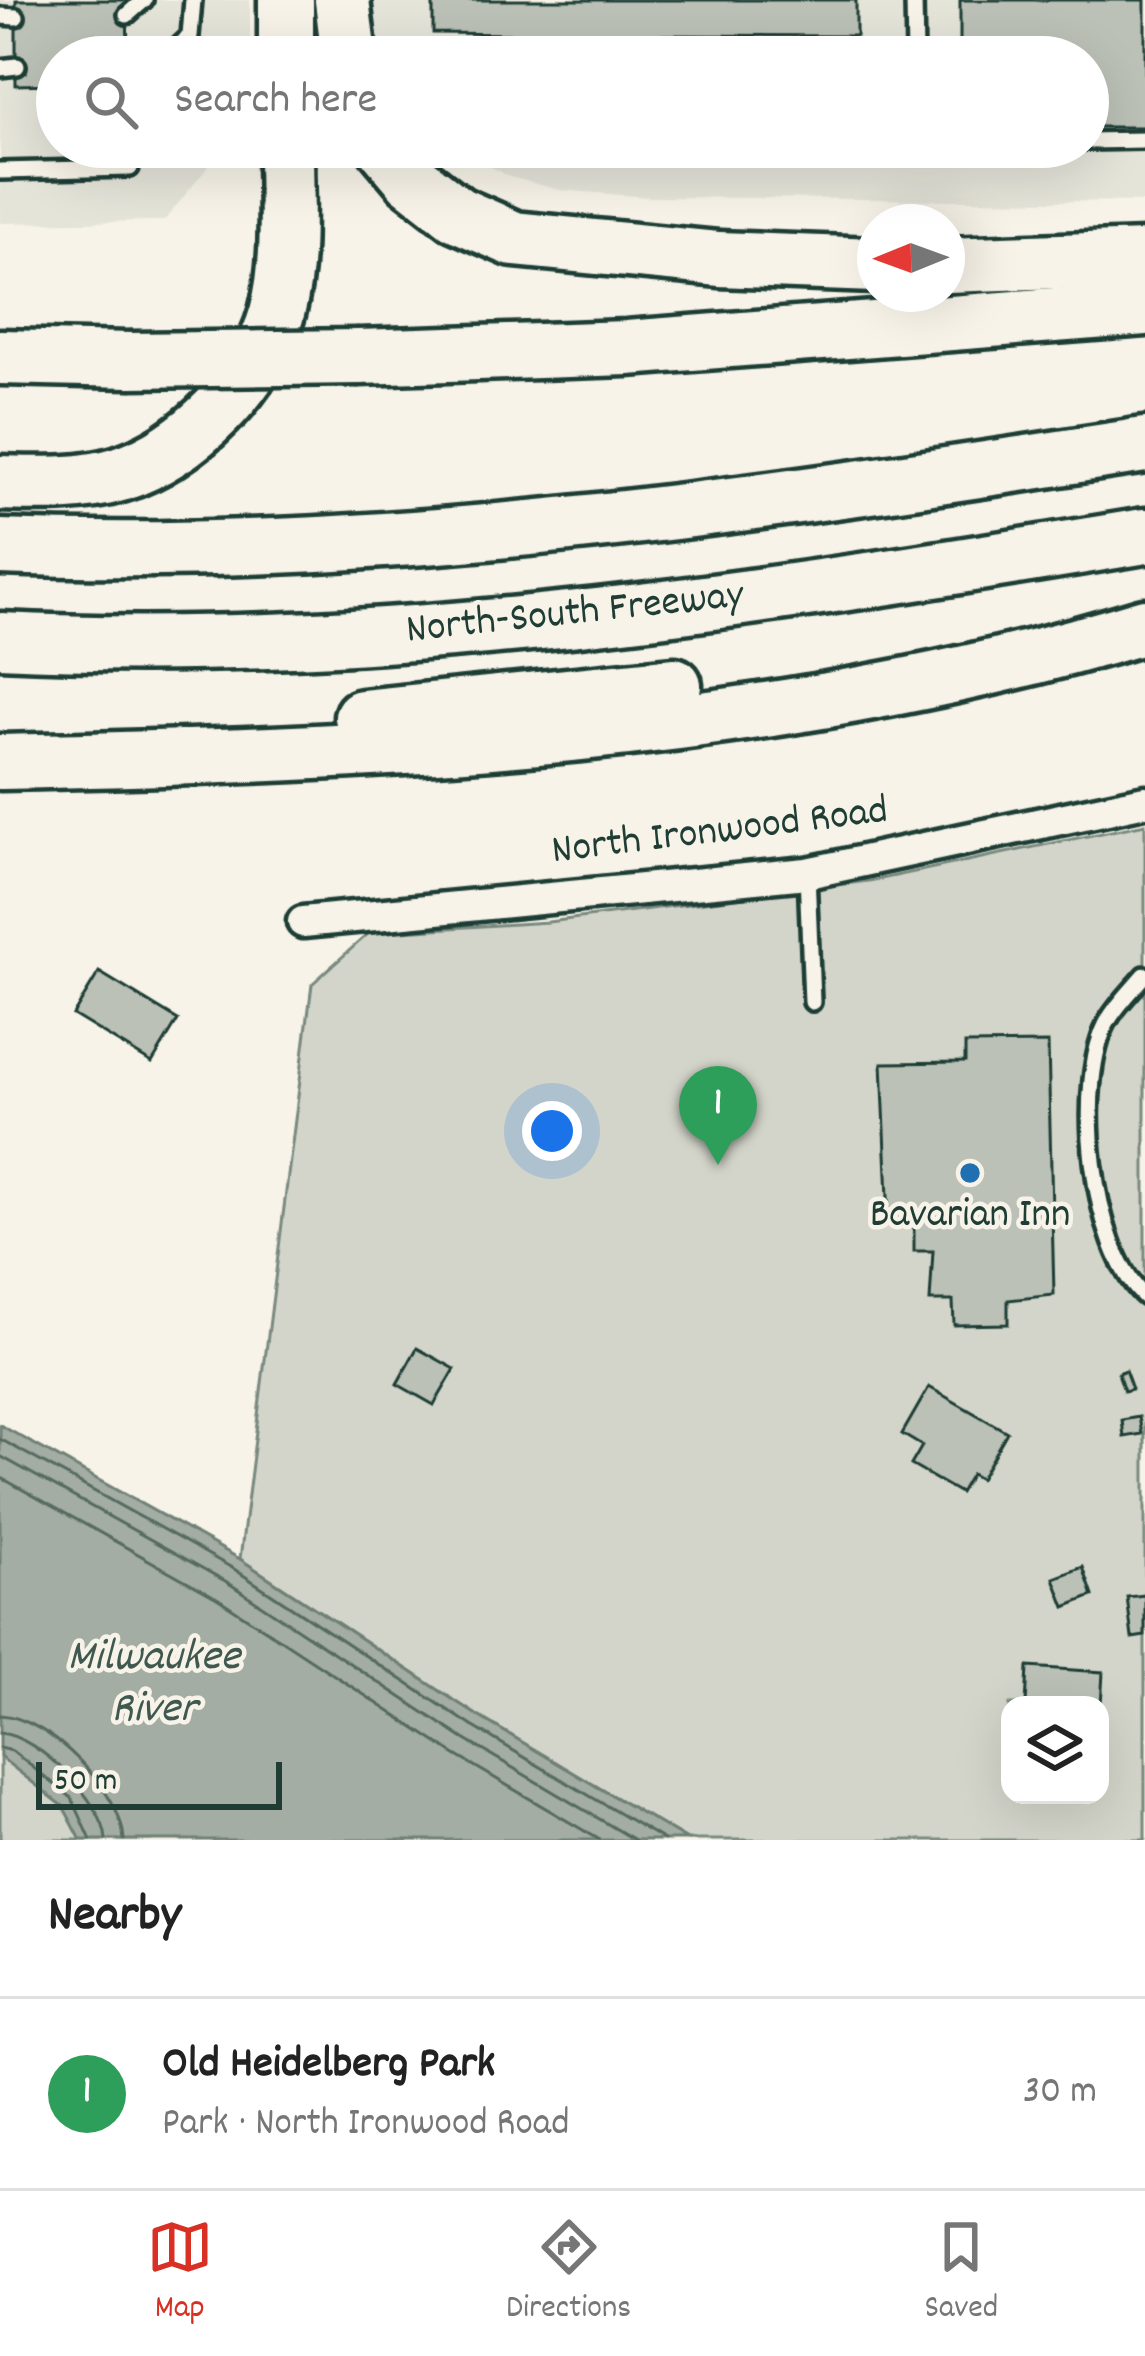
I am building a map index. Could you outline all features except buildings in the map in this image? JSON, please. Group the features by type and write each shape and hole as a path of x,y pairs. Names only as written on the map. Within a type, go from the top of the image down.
{"highway":[{"path":"286,0 286,36"},
{"path":"342,0 346,36"},
{"path":"0,483 61,483 121,473 188,436 238,385 268,339 281,294 285,168"},
{"path":"403,168 457,214 514,238 697,257 857,264"},
{"path":"965,264 1145,257"},
{"path":"0,357 359,357 628,348 1145,308"},
{"path":"0,547 210,549 469,536 791,499 1145,445"},
{"name":"North-South Freeway","path":"0,640 247,642 482,627 819,590 1145,536"},
{"path":"0,728 365,717 594,696 891,656 1127,632"},
{"path":"0,762 451,748 597,734 868,692 1127,632"}],"street":[{"name":"North Ironwood Road","path":"303,922 807,873 1145,801"}],"lane":[{"path":"127,15 144,0"},
{"path":"190,36 193,0"},
{"path":"914,0 915,36"},
{"path":"1109,141 1145,140"},
{"path":"0,171 130,168"},
{"path":"807,873 812,1002"},
{"path":"1145,975 1107,1022 1089,1106 1096,1205 1145,1297"}],"shaded area":[{"path":"0,0 250,0 250,36 36,36 36,168 207,168 164,221 0,223"},
{"path":"365,0 1145,0 1145,202 648,197 559,190 493,168 1109,168 1109,36 372,36 365,18"},
{"path":"1145,824 1145,1840 687,1840 478,1716 240,1559 312,984 369,933 548,922 876,880"},
{"path":"0,1756 147,1840 0,1840"}],"water":[{"name":"Milwaukee River","path":"0,1425 240,1559 478,1716 687,1840 81,1840 63,1806 0,1757"}],"place":[{"name":"Old Heidelberg Park","path":"718,1165"},
{"name":"Bavarian Inn","path":"970,1173"}]}
